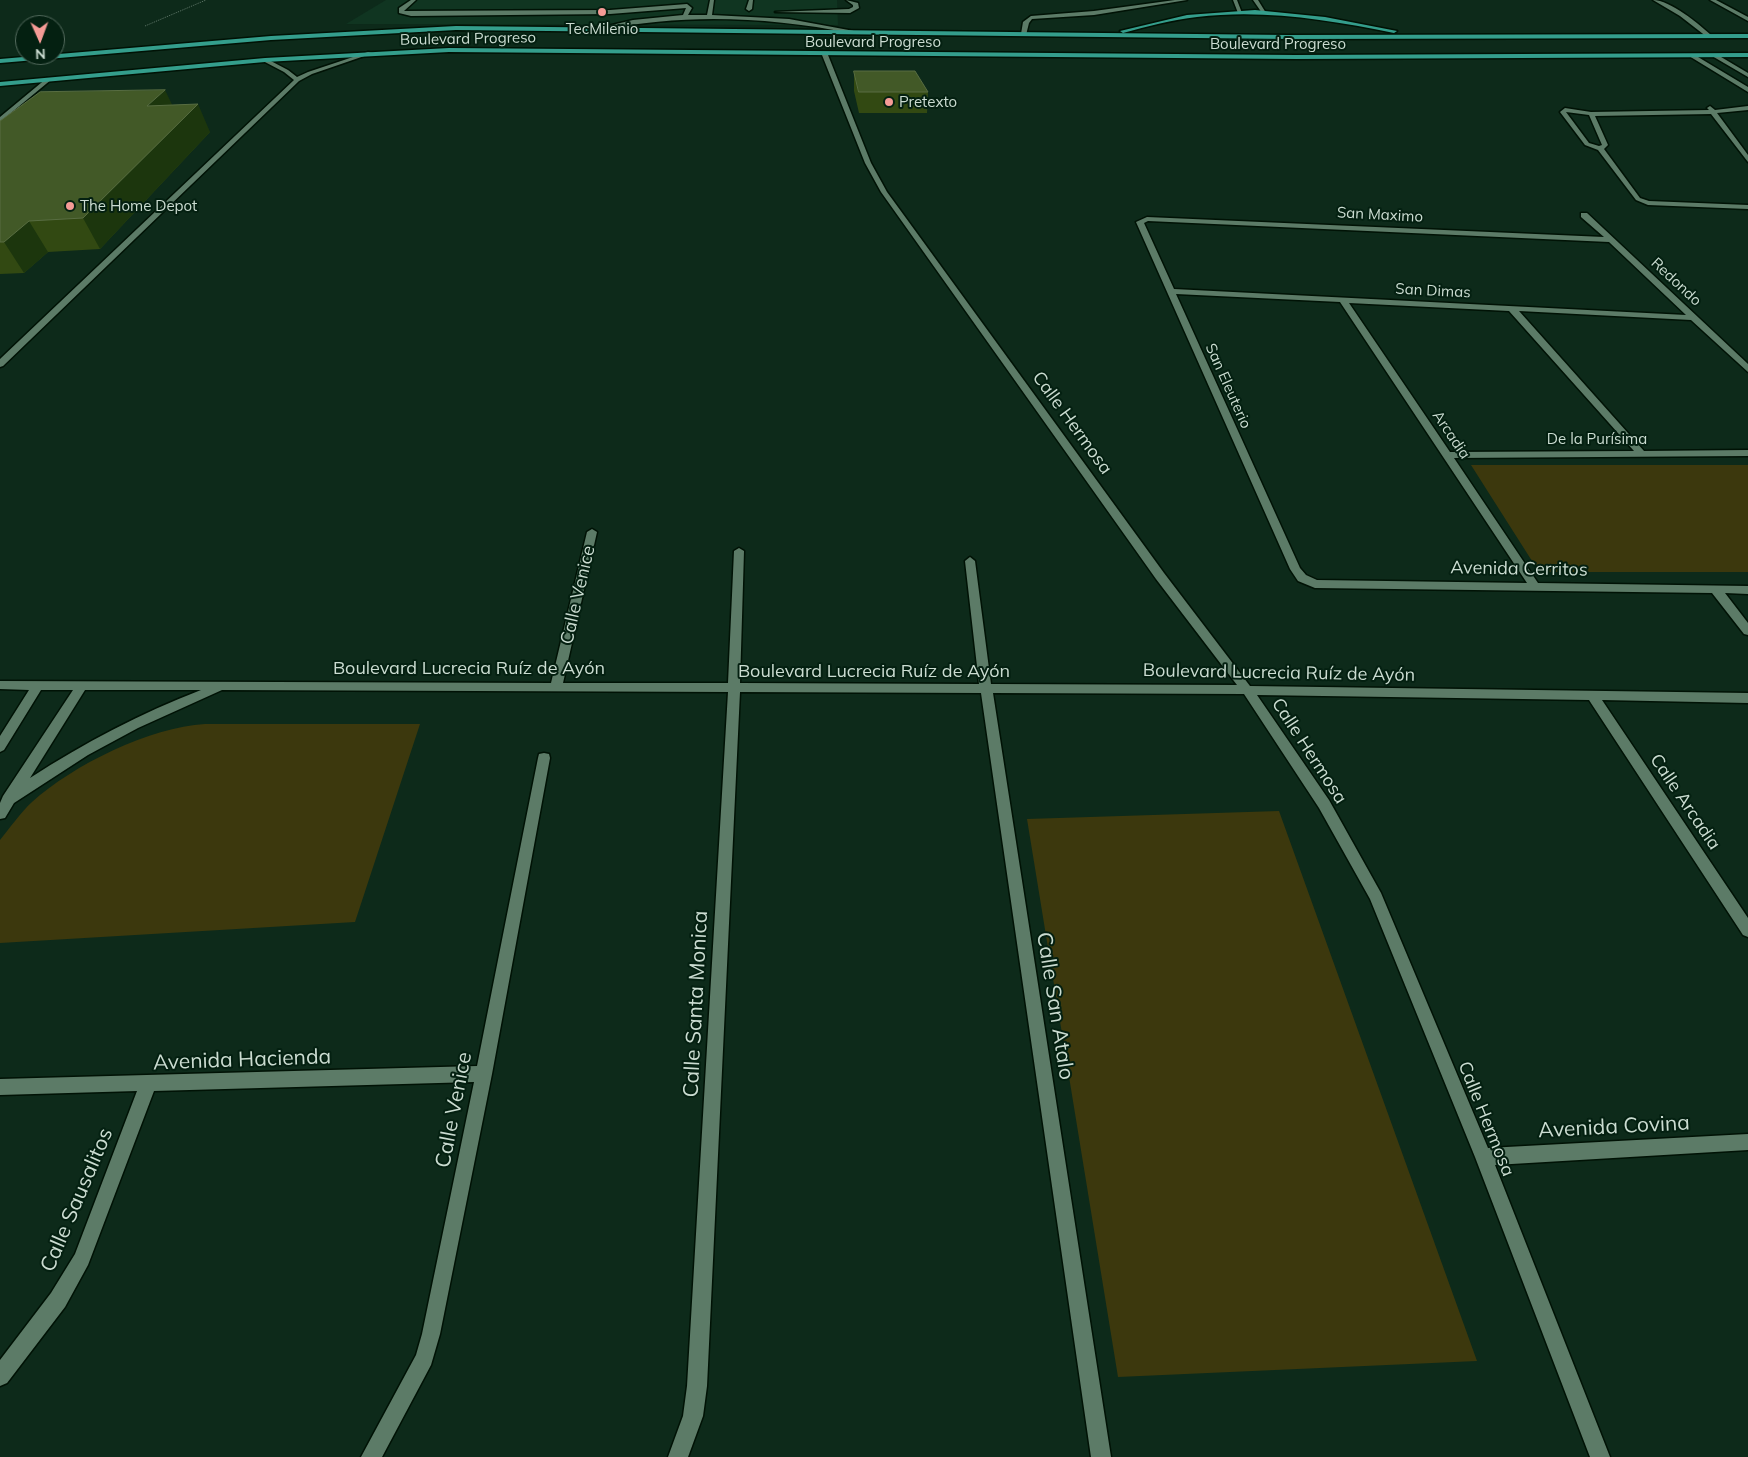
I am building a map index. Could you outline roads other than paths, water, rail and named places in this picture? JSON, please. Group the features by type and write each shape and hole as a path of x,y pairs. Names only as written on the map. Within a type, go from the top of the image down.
{"main road":[{"path":"1104,35 1191,16 1264,12 1326,19 1424,36"},
{"name":"Boulevard Progreso","path":"0,61 351,32 456,28 602,28 1288,37 1748,36"},
{"path":"1164,36 1185,43"},
{"path":"1274,44 1288,37"},
{"name":"Boulevard Progreso","path":"0,84 265,60 370,54 518,50 825,55 1296,57 1748,55"},
{"path":"1162,56 1180,50"},
{"path":"1278,52 1296,57"}],"street":[{"path":"414,0 401,9 401,12 411,14 610,12 681,6 690,8 685,17"},
{"path":"709,17 712,0"},
{"path":"749,9 751,0"},
{"path":"774,11 844,12 856,8 856,4 848,0"},
{"path":"1024,34 1026,22 1031,18 1094,13 1185,0"},
{"path":"1235,0 1240,12"},
{"path":"1255,0 1264,12"},
{"path":"1655,0 1682,15 1709,36"},
{"path":"1712,0 1748,19"},
{"path":"711,9 718,9"},
{"path":"741,9 757,10"},
{"path":"602,28 640,20 709,17 780,19 851,32"},
{"path":"0,364 297,80 318,70 370,54"},
{"name":"Calle Hermosa","path":"825,55 868,163 884,192 1160,576 1247,690 1324,804 1376,897 1483,1157 1600,1457"},
{"path":"1691,55 1747,89"},
{"path":"1714,55 1748,75"},
{"path":"265,60 286,71 297,80"},
{"path":"0,120 49,79"},
{"path":"1565,110 1591,114 1748,108"},
{"path":"1565,110 1712,110"},
{"path":"1565,110 1563,112 1565,116 1587,144 1600,149 1638,199 1643,201 1748,207"},
{"path":"1712,110 1748,160"},
{"path":"1591,114 1606,145 1600,149"},
{"name":"Redondo","path":"1584,215 1748,369"},
{"name":"San Maximo","path":"1147,219 1610,240"},
{"name":"San Eleuterio","path":"1147,219 1140,222 1295,569"},
{"name":"San Dimas","path":"1171,291 1694,318"},
{"name":"Arcadia","path":"1342,300 1535,586"},
{"path":"1512,308 1642,454"},
{"name":"De la Purísima","path":"1447,455 1748,453"},
{"name":"Calle Venice","path":"556,687 592,532"},
{"name":"Calle Santa Monica","path":"678,1457 693,1416 697,1386 734,690 739,551"},
{"name":"Calle San Atalo","path":"970,560 986,689 1101,1457"},
{"name":"Avenida Cerritos","path":"1295,569 1302,578 1315,584 1748,590"},
{"path":"1715,590 1748,631"},
{"name":"Boulevard Lucrecia Ruíz de Ayón","path":"0,685 556,687 734,690 1247,690 1748,698"},
{"path":"0,814 82,685"},
{"path":"0,747 37,686"},
{"path":"8,800 68,760 142,718 225,686"},
{"name":"Calle Arcadia","path":"1592,695 1748,930"},
{"name":"Calle Venice","path":"371,1457 424,1358 437,1310 544,758"},
{"name":"Avenida Hacienda","path":"0,1087 484,1074"},
{"name":"Calle Sausalitos","path":"0,1376 58,1300 82,1259 148,1084"},
{"name":"Avenida Covina","path":"1483,1157 1748,1142"}],"place":[{"name":"TecMilenio","path":"602,12"},
{"name":"Pretexto","path":"889,102"},
{"name":"The Home Depot","path":"70,206"}]}
